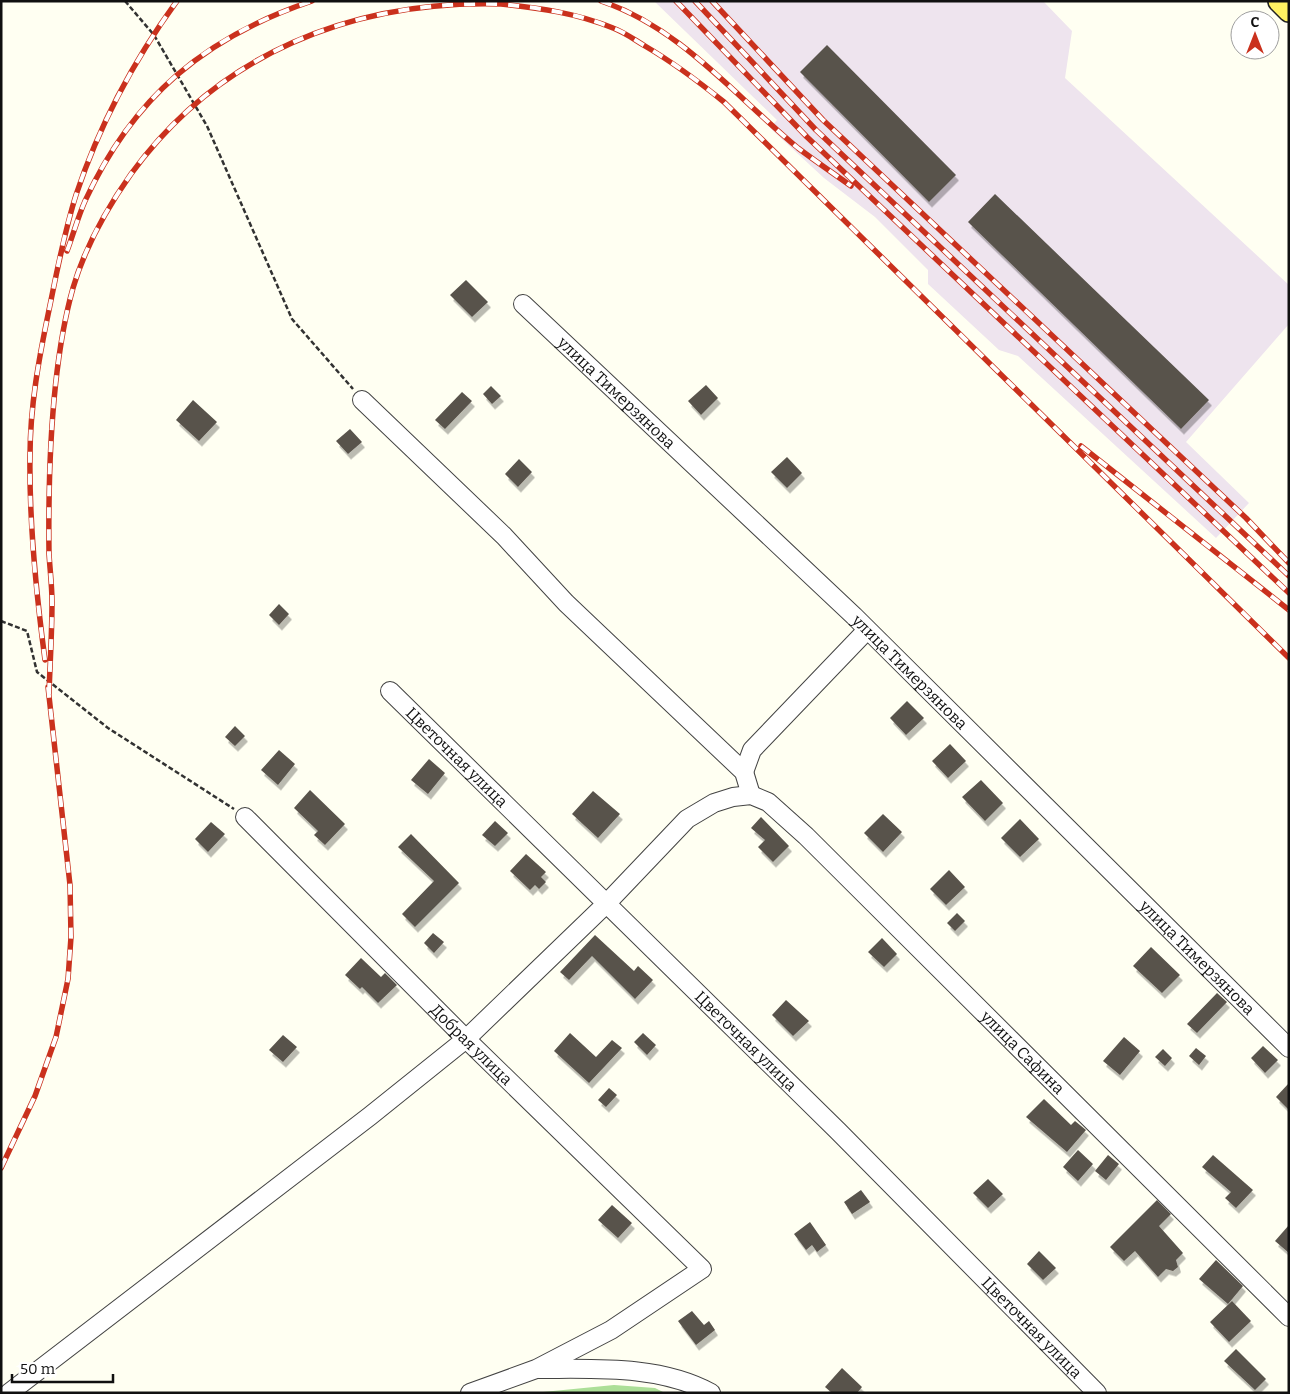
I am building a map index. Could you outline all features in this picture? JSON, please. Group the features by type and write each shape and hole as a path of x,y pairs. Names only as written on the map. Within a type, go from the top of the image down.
{"main road":[{"path":"1279,1 1289,11"}],"street":[{"name":"улица Тимерзянова","path":"523,304 867,630 1289,1048"},
{"path":"9,1393 363,1122 466,1039 606,904 687,819 714,803 733,797 751,795 744,772 566,603 504,536 362,400"},
{"path":"744,772 752,750 867,630"},
{"name":"Цветочная улица","path":"390,691 838,1131 1097,1393"},
{"name":"улица Сафина","path":"751,795 768,802 806,836 1289,1318"},
{"name":"Добрая улица","path":"245,817 466,1039 702,1269 611,1330 536,1369"},
{"path":"470,1393 536,1369 624,1370 694,1383 711,1393"}],"path":[{"path":"125,1 154,35 199,110 292,320 362,400"},
{"path":"1,621 27,631 37,672 108,728 245,817"}],"shaded area":[{"path":"654,1 1043,1 1072,31 1065,78 1289,285 1289,324 1186,442 1249,503 1216,538 1018,356 999,350 928,284 928,270 875,217 824,178 770,128 777,120"}],"green space":[{"path":"614,1385 655,1388 665,1393 533,1393"}],"building":[{"path":"827,45 956,175 929,202 800,72"},
{"path":"995,194 1209,400 1181,429 968,222"},
{"path":"466,280 488,302 472,317 450,295"},
{"path":"706,385 718,398 701,415 688,401"},
{"path":"491,386 501,396 492,404 483,394"},
{"path":"462,392 472,401 445,429 435,420"},
{"path":"193,400 217,422 199,441 176,420"},
{"path":"350,429 362,442 348,454 336,441"},
{"path":"787,457 802,473 787,488 771,472"},
{"path":"519,459 532,472 518,487 505,474"},
{"path":"279,604 289,614 279,625 269,615"},
{"path":"907,701 924,718 906,735 890,718"},
{"path":"235,726 245,736 235,746 225,737"},
{"path":"950,744 966,761 948,778 932,761"},
{"path":"279,750 295,764 278,785 261,770"},
{"path":"429,759 445,773 428,794 411,780"},
{"path":"981,780 1003,803 985,821 962,797"},
{"path":"310,790 345,824 325,845 314,835 318,831 294,808"},
{"path":"593,791 620,814 598,838 572,814"},
{"path":"883,814 902,832 883,852 864,833"},
{"path":"761,817 789,846 773,862 758,847 765,840 751,828"},
{"path":"1020,819 1039,839 1020,857 1001,838"},
{"path":"495,821 508,833 495,846 482,835"},
{"path":"211,822 225,834 208,852 195,839"},
{"path":"411,834 459,883 415,927 402,914 434,881 398,847"},
{"path":"526,854 546,872 541,877 546,882 539,889 535,885 530,890 510,871"},
{"path":"949,870 965,887 946,905 930,889"},
{"path":"957,913 965,921 955,931 947,923"},
{"path":"433,933 444,942 434,953 424,943"},
{"path":"595,935 634,971 638,966 653,980 635,999 592,956 569,980 560,972"},
{"path":"882,938 897,954 884,967 868,952"},
{"path":"1151,947 1180,975 1162,993 1133,966"},
{"path":"361,958 381,977 385,973 397,985 378,1003 362,987 360,989 345,975"},
{"path":"1217,993 1227,1002 1197,1033 1187,1024"},
{"path":"786,1000 809,1021 793,1036 772,1015"},
{"path":"570,1033 596,1057 612,1040 622,1048 589,1083 554,1051"},
{"path":"643,1033 656,1045 647,1055 634,1042"},
{"path":"283,1035 297,1047 283,1062 269,1050"},
{"path":"1124,1037 1140,1051 1120,1075 1103,1061"},
{"path":"1263,1046 1278,1060 1265,1073 1251,1058"},
{"path":"1196,1048 1206,1056 1199,1065 1189,1056"},
{"path":"1163,1049 1172,1058 1165,1066 1155,1057"},
{"path":"1289,1083 1289,1110 1276,1097"},
{"path":"609,1088 617,1095 606,1107 598,1100"},
{"path":"1044,1099 1071,1125 1075,1121 1086,1130 1067,1152 1026,1117"},
{"path":"1078,1150 1093,1164 1078,1181 1063,1167"},
{"path":"1108,1155 1119,1164 1106,1180 1095,1171"},
{"path":"1213,1155 1253,1190 1236,1208 1225,1198 1231,1192 1202,1167"},
{"path":"988,1179 1003,1194 988,1208 973,1193"},
{"path":"861,1190 870,1202 852,1214 844,1202"},
{"path":"1157,1200 1171,1214 1159,1226 1183,1253 1176,1260 1178,1267 1173,1271 1166,1269 1158,1277 1135,1251 1124,1261 1110,1247"},
{"path":"612,1205 632,1223 618,1238 598,1220"},
{"path":"810,1222 826,1245 817,1252 812,1245 806,1250 794,1234"},
{"path":"1289,1225 1289,1253 1275,1241"},
{"path":"1039,1251 1056,1268 1043,1280 1027,1264"},
{"path":"1216,1260 1243,1286 1228,1304 1199,1279"},
{"path":"1232,1301 1251,1321 1229,1342 1210,1322"},
{"path":"692,1311 704,1325 709,1321 715,1330 696,1345 678,1321"},
{"path":"1236,1349 1266,1379 1255,1390 1224,1361"},
{"path":"842,1368 862,1387 857,1393 832,1393 825,1387"}],"railway":[{"path":"45,660 34,558 30,456 33,400 45,328 68,224 76,195 95,144 132,70 177,1"},
{"path":"67,251 85,201 104,164 126,131 150,102 176,76 206,53 238,33 273,16 312,1"},
{"path":"601,1 630,13 657,28 682,46 706,65 798,148 851,186"},
{"path":"676,1 807,137 1289,593"},
{"path":"695,1 816,130 1289,576"},
{"path":"712,1 823,120 1246,518 1289,563"},
{"path":"49,694 52,602 49,554 49,489 55,385 73,288 90,243 105,214 131,174 166,132 205,96 247,66 293,42 341,24 393,12 446,5 501,4 544,9 585,18 629,36 686,72 724,102 1289,658"},
{"path":"1081,446 1289,610"},
{"path":"1,1168 35,1096 56,1037 68,979 71,937 70,885 48,687"}]}
